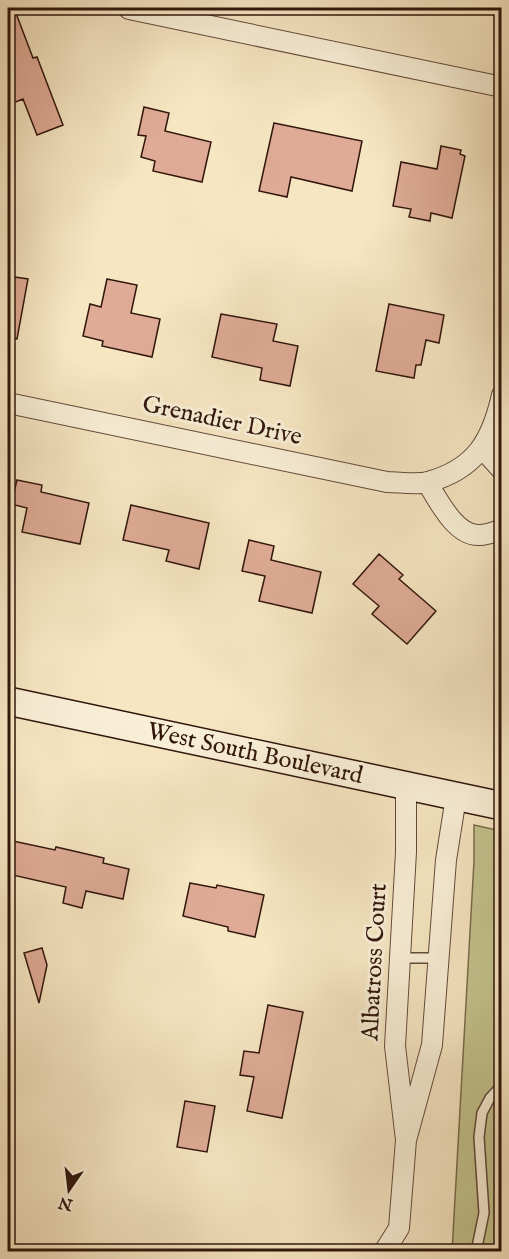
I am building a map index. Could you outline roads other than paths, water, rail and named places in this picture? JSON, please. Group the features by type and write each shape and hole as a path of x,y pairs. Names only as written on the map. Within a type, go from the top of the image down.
{"main road":[{"name":"West South Boulevard","path":"8,701 501,806"}],"street":[{"path":"129,9 501,87"},
{"path":"501,395 496,420 483,448 501,470"},
{"name":"Grenadier Drive","path":"8,403 387,482 427,482 460,468 483,448"},
{"path":"427,482 446,514 463,531 478,536 501,529"},
{"name":"Albatross Court","path":"406,786 406,852 394,1046 406,1140"},
{"name":"Albatross Court","path":"384,1251 399,1227 406,1140 432,1045 446,860 456,797"}],"lane":[{"path":"401,958 438,958"},
{"path":"476,1251 484,1213 479,1137 482,1113 501,1084"}]}
